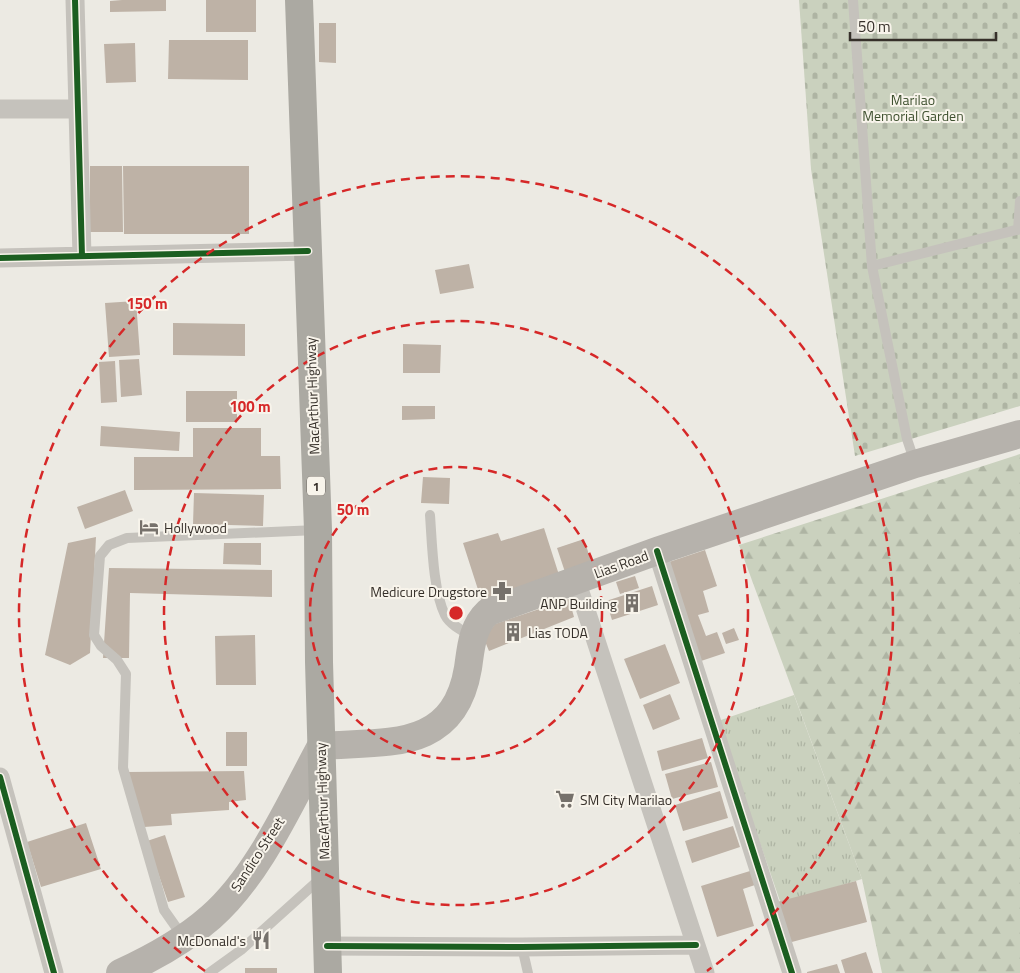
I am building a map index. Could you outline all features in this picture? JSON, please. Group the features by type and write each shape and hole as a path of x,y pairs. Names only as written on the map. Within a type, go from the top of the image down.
{"highway":[{"name":"MacArthur Highway","path":"299,0 318,530 321,746 328,973"}],"main road":[{"name":"Lias Road","path":"321,746 402,740 421,736 435,728 452,710 464,689 473,636 483,617 495,608 915,464 1020,434"},
{"name":"Sandico Street","path":"120,973 156,957 212,917 249,872 321,746"}],"street":[{"path":"75,0 82,256"},
{"path":"0,109 77,109"},
{"path":"0,258 308,251"},
{"path":"657,551 792,973"},
{"path":"576,580 705,973"},
{"path":"0,777 54,973"},
{"path":"327,946 522,948 696,945"}],"lane":[{"path":"853,0 872,266 907,439 915,464"},
{"path":"872,266 1019,230 1020,201"},
{"path":"430,515 436,575 445,616 456,627 473,636"},
{"path":"183,937 164,910 123,768 126,674 117,660 101,646 94,635 100,556 108,545 127,538 318,530"},
{"path":"209,973 241,950 325,875"},
{"path":"522,948 528,973"}],"green space":[{"name":"Marilao Memorial Garden","path":"799,0 1020,0 1020,406 855,456 811,169"},
{"path":"1020,454 1020,973 882,973 862,879 739,545"},
{"path":"794,695 862,879 781,904 718,721"}],"building":[{"path":"166,0 166,11 110,12 110,1"},
{"path":"206,0 256,0 256,32 206,32"},
{"path":"319,23 336,23 336,63 319,62"},
{"path":"169,40 248,40 248,80 168,79"},
{"path":"135,43 136,82 106,83 104,44"},
{"path":"90,166 122,166 123,232 90,232"},
{"path":"123,166 249,166 249,234 124,234"},
{"path":"469,264 474,288 440,294 435,270"},
{"path":"136,301 140,355 109,357 105,303"},
{"path":"173,323 245,324 245,356 173,355"},
{"path":"403,344 441,345 440,373 403,373"},
{"path":"139,359 142,395 121,397 119,360"},
{"path":"115,361 117,402 101,403 99,362"},
{"path":"186,391 237,391 237,422 186,422"},
{"path":"402,406 435,406 435,419 402,420"},
{"path":"101,426 180,432 179,451 100,446"},
{"path":"193,428 261,428 261,456 280,456 281,489 134,490 134,457 193,457"},
{"path":"423,477 450,478 449,504 421,503"},
{"path":"125,490 133,511 85,529 77,507"},
{"path":"194,493 264,495 263,526 193,524"},
{"path":"544,528 560,578 482,602 463,543 498,533 501,541"},
{"path":"96,537 90,653 70,665 45,655 68,543"},
{"path":"584,539 592,564 565,572 557,548"},
{"path":"224,543 261,543 261,565 223,564"},
{"path":"705,550 717,586 703,591 709,612 698,615 706,636 717,632 725,653 698,662 666,563"},
{"path":"109,568 272,570 272,597 130,593 129,658 103,658"},
{"path":"635,576 639,588 620,594 616,582"},
{"name":"ANP Building","path":"652,586 658,605 612,620 606,601"},
{"name":"Lias TODA","path":"569,599 574,617 489,651 484,639 495,624"},
{"path":"734,628 739,640 726,644 722,633"},
{"path":"255,635 256,685 216,685 215,636"},
{"path":"665,644 680,683 640,699 624,659"},
{"path":"670,694 680,719 653,730 643,705"},
{"path":"226,732 247,732 247,766 226,766"},
{"path":"702,738 708,758 662,771 657,751"},
{"path":"711,762 718,787 672,799 665,774"},
{"path":"244,771 246,800 229,802 229,810 171,814 172,825 144,827 127,772"},
{"path":"720,791 728,818 683,831 675,805"},
{"path":"86,823 101,869 41,887 27,842"},
{"path":"733,826 740,847 692,863 685,841"},
{"path":"165,835 185,897 168,902 147,841"},
{"path":"750,871 755,885 743,889 754,926 717,937 701,886"},
{"path":"856,881 867,922 788,943 777,902"},
{"path":"866,952 873,973 845,973 841,960"},
{"path":"837,964 840,973 807,973 807,972"},
{"path":"245,968 277,968 277,973 245,973"}],"cycle path":[{"path":"75,0 82,256"},
{"path":"0,258 308,251"},
{"path":"657,551 792,973"},
{"path":"0,777 54,973"},
{"path":"327,946 522,947 696,945"}],"place":[{"name":"Hollywood","path":"149,527"},
{"name":"Medicure Drugstore","path":"502,591"},
{"name":"ANP Building","path":"632,603"},
{"name":"Lias TODA","path":"513,632"},
{"name":"SM City Marilao","path":"565,799"},
{"name":"McDonald's","path":"261,940"}]}
